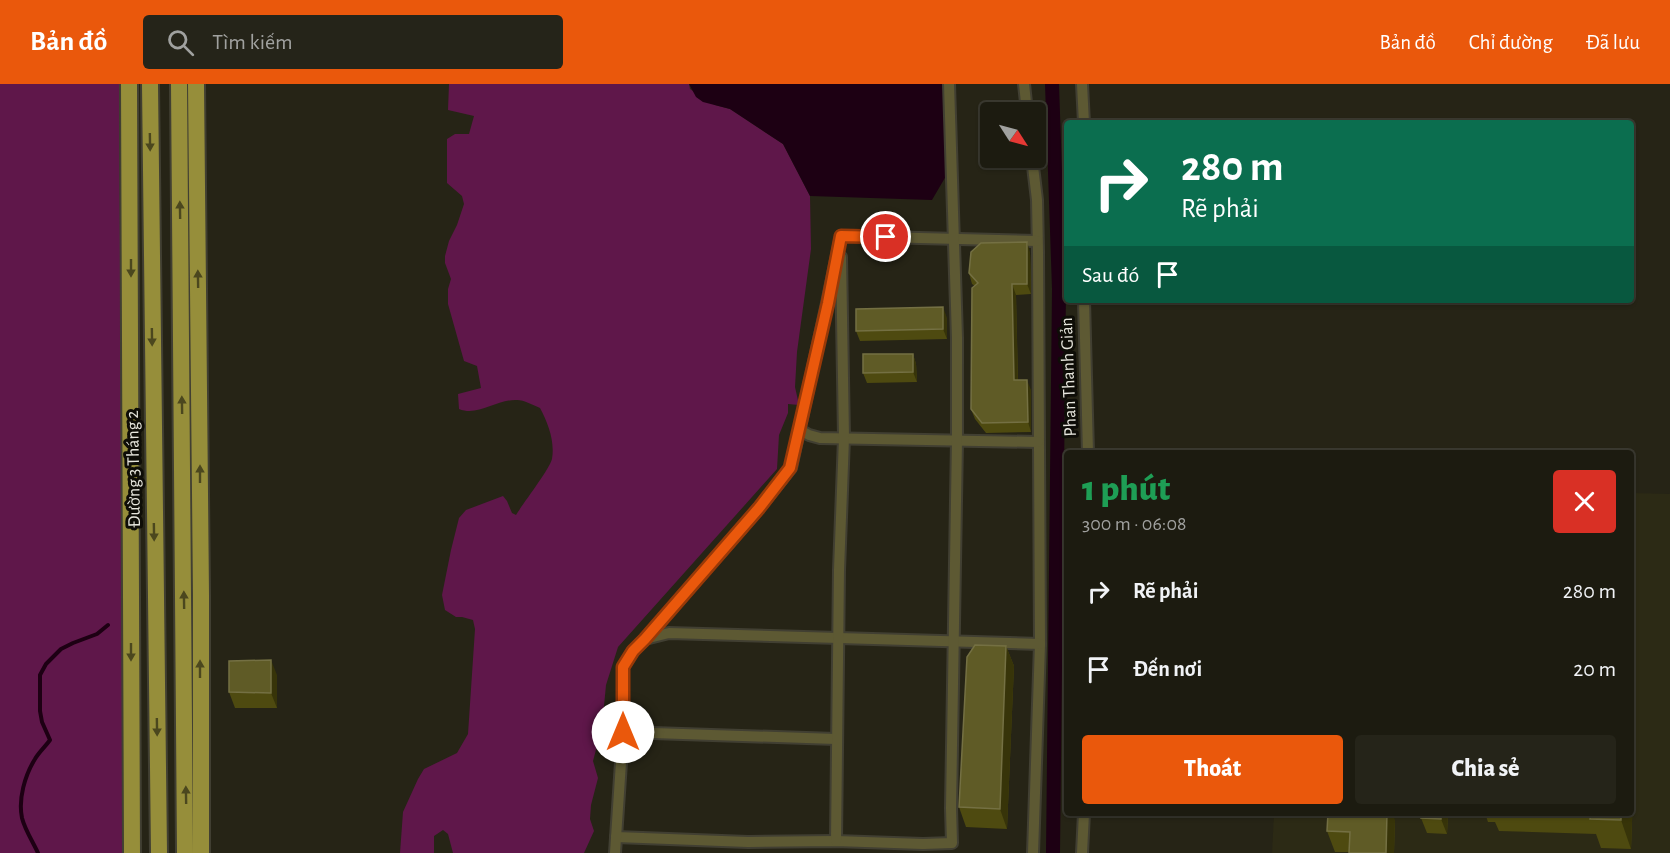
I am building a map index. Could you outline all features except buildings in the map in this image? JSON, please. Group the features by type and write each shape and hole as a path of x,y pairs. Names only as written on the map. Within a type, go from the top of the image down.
{"main road":[{"name":"Đường 3 Tháng 2","path":"129,84 132,853"},
{"name":"Đường 3 Tháng 2","path":"150,84 159,853"},
{"path":"179,84 185,853"},
{"path":"196,84 201,853"}],"street":[{"path":"616,837 748,842 952,843 957,338 949,84"},
{"path":"1024,84 1026,102"},
{"path":"1082,84 1084,120"},
{"path":"1033,168 1037,200 1040,644 1034,853"},
{"path":"841,236 1037,240"},
{"path":"615,853 623,732 623,667 633,651 759,508 790,468 841,236"},
{"path":"836,841 839,570 844,438 841,236"},
{"name":"Phan Thanh Giản","path":"1084,303 1088,450"},
{"path":"800,430 820,438 1038,442"},
{"path":"645,639 669,633 1040,644"},
{"path":"623,732 836,739"},
{"path":"1082,853 1084,816"}],"shaded area":[{"path":"0,84 119,84 124,853 0,853"},
{"path":"449,84 689,84 690,89 715,105 730,109 783,144 810,196 811,249 797,352 795,387 799,405 788,404 788,413 779,435 777,469 618,647 606,685 602,727 593,761 598,778 591,805 590,819 594,831 584,853 453,853 448,834 443,830 434,836 434,853 400,853 403,812 418,779 424,769 457,753 468,734 475,629 473,620 456,617 445,610 442,595 459,518 466,510 503,496 512,513 516,515 546,471 553,452 550,432 540,408 526,402 510,400 473,411 459,409 458,394 481,388 477,366 464,361 448,304 451,279 445,256 464,204 462,196 447,183 447,139 455,134 469,134 474,116 448,110"},
{"path":"689,84 945,84 946,176 932,200 810,196 783,144 730,109 703,102 696,97"},
{"path":"1634,493 1670,494 1670,853 1272,853 1274,816 1634,816"}],"waterway":[{"path":"1052,84 1059,289 1053,853"},
{"path":"38,853 23,822 21,803 28,772 50,740 40,711 40,675 46,664 61,649 97,634 108,625"}],"route":[{"path":"623,732 623,667 633,651 759,508 790,468 841,236 886,237"}]}
